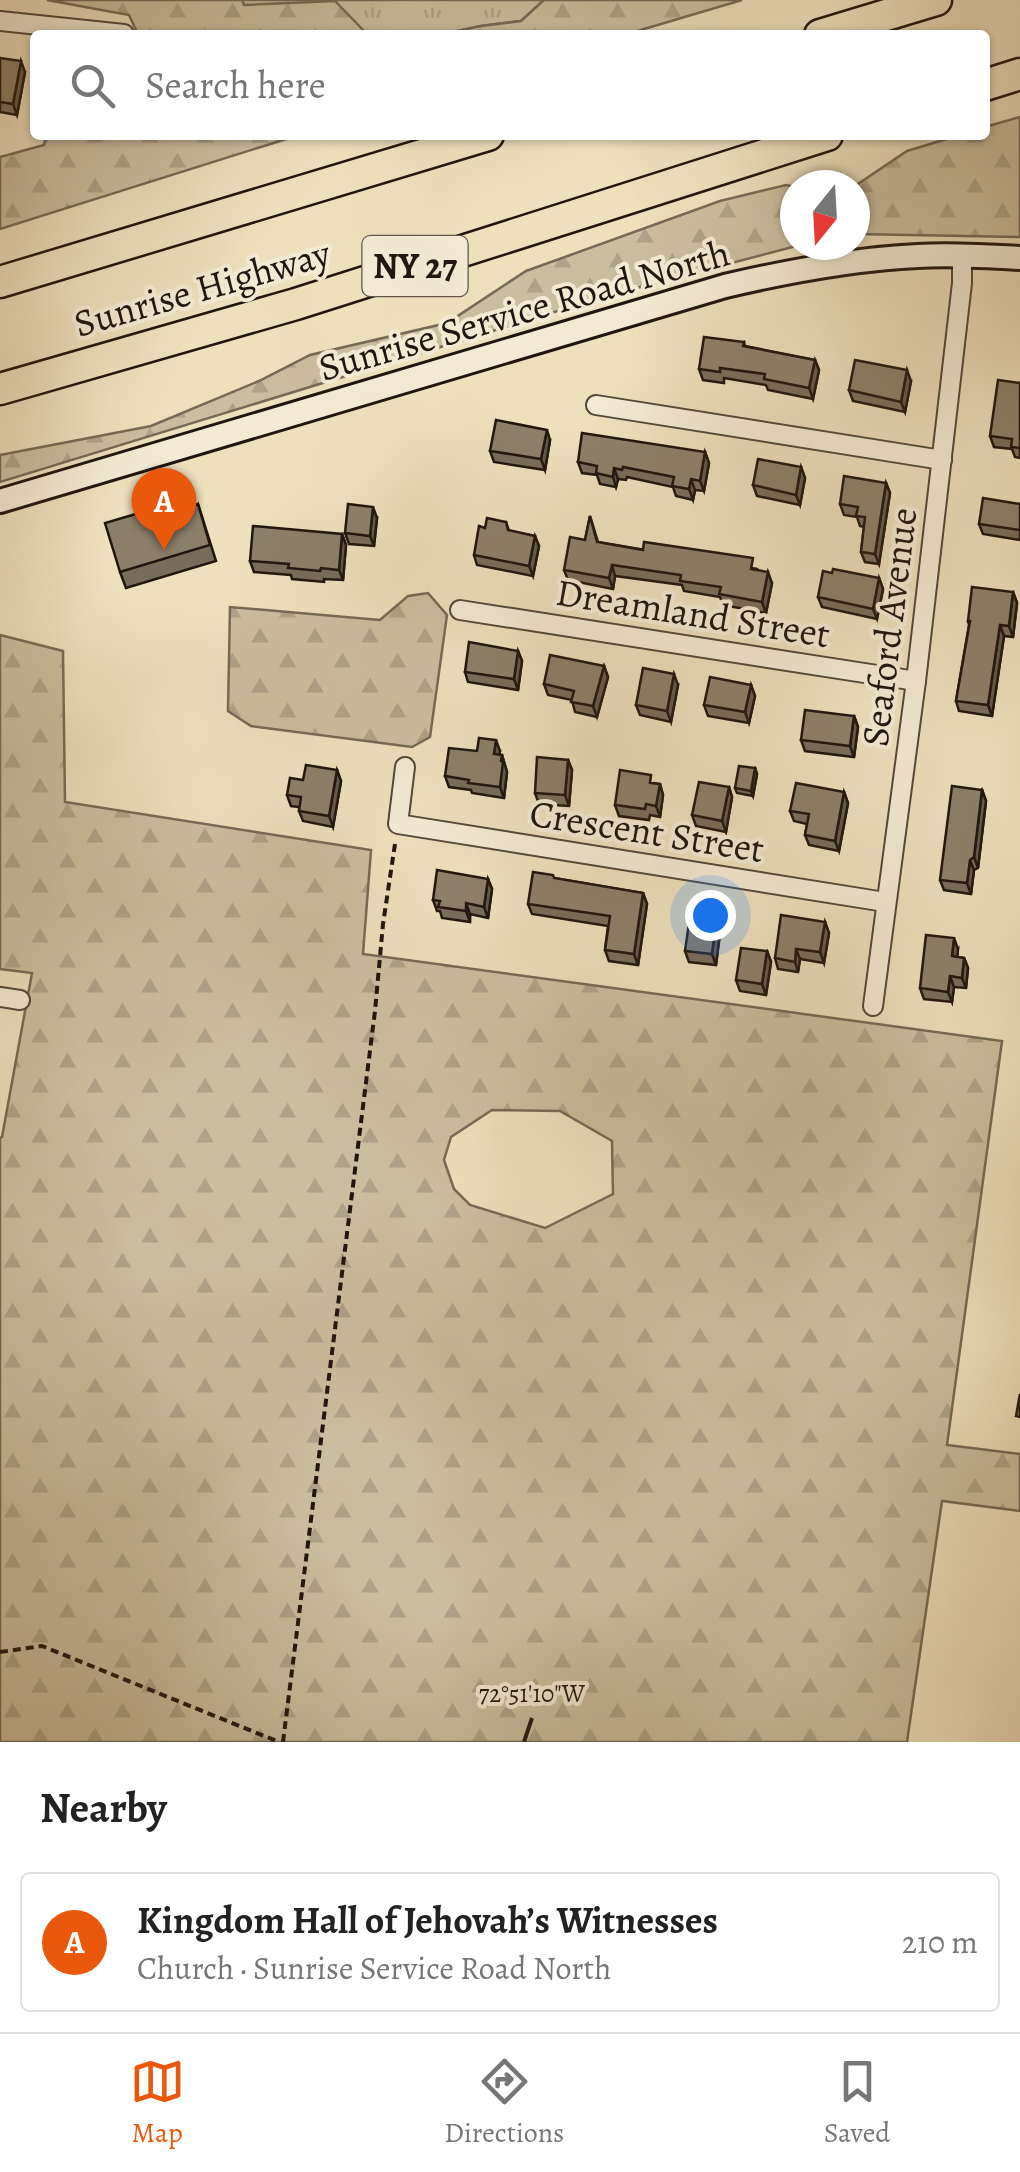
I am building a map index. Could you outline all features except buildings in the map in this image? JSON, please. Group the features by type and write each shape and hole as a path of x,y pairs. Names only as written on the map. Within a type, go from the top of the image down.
{"highway":[{"path":"837,30 936,0"},
{"path":"990,83 1020,74"},
{"name":"Sunrise Highway","path":"0,282 471,140"},
{"name":"Sunrise Highway","path":"0,389 296,304 811,140"}],"street":[{"path":"0,21 86,30"},
{"name":"Sunrise Service Road North","path":"0,501 724,286 838,263 921,255 1020,258"},
{"name":"Seaford Avenue","path":"873,1006 916,682 962,255"},
{"path":"596,405 942,460"},
{"name":"Dreamland Street","path":"460,610 916,682"},
{"path":"398,824 405,767"},
{"name":"Crescent Street","path":"398,824 886,902"},
{"path":"0,997 20,1000"}],"path":[{"path":"0,1652 42,1646 281,1742 398,824"}],"green space":[{"path":"47,0 242,0 244,5 335,1 363,30 136,30 129,15"},
{"path":"242,0 544,0 521,21 462,30 355,30 244,5"},
{"path":"544,0 742,0 641,30 462,30 521,21"},
{"path":"1020,117 1020,237 870,234 870,176 907,151 943,140 990,140 990,126"},
{"path":"45,140 283,140 0,229 0,157 44,145"},
{"path":"780,186 780,250 610,295 0,482 0,455 151,426 310,355 447,323 526,271 720,201"},
{"path":"428,593 447,615 430,737 412,747 251,726 228,711 230,607 380,620 408,596"},
{"path":"0,635 63,651 65,802 371,850 363,954 1002,1041 947,1445 1020,1454 1020,1511 942,1501 907,1742 0,1742 0,1138 32,973 0,969","holes":["492,1110 560,1111 612,1141 613,1194 545,1228 470,1205 454,1189 444,1160 451,1137"]}],"place":[{"name":"Kingdom Hall of Jehovah’s Witnesses","path":"164,550"}]}
